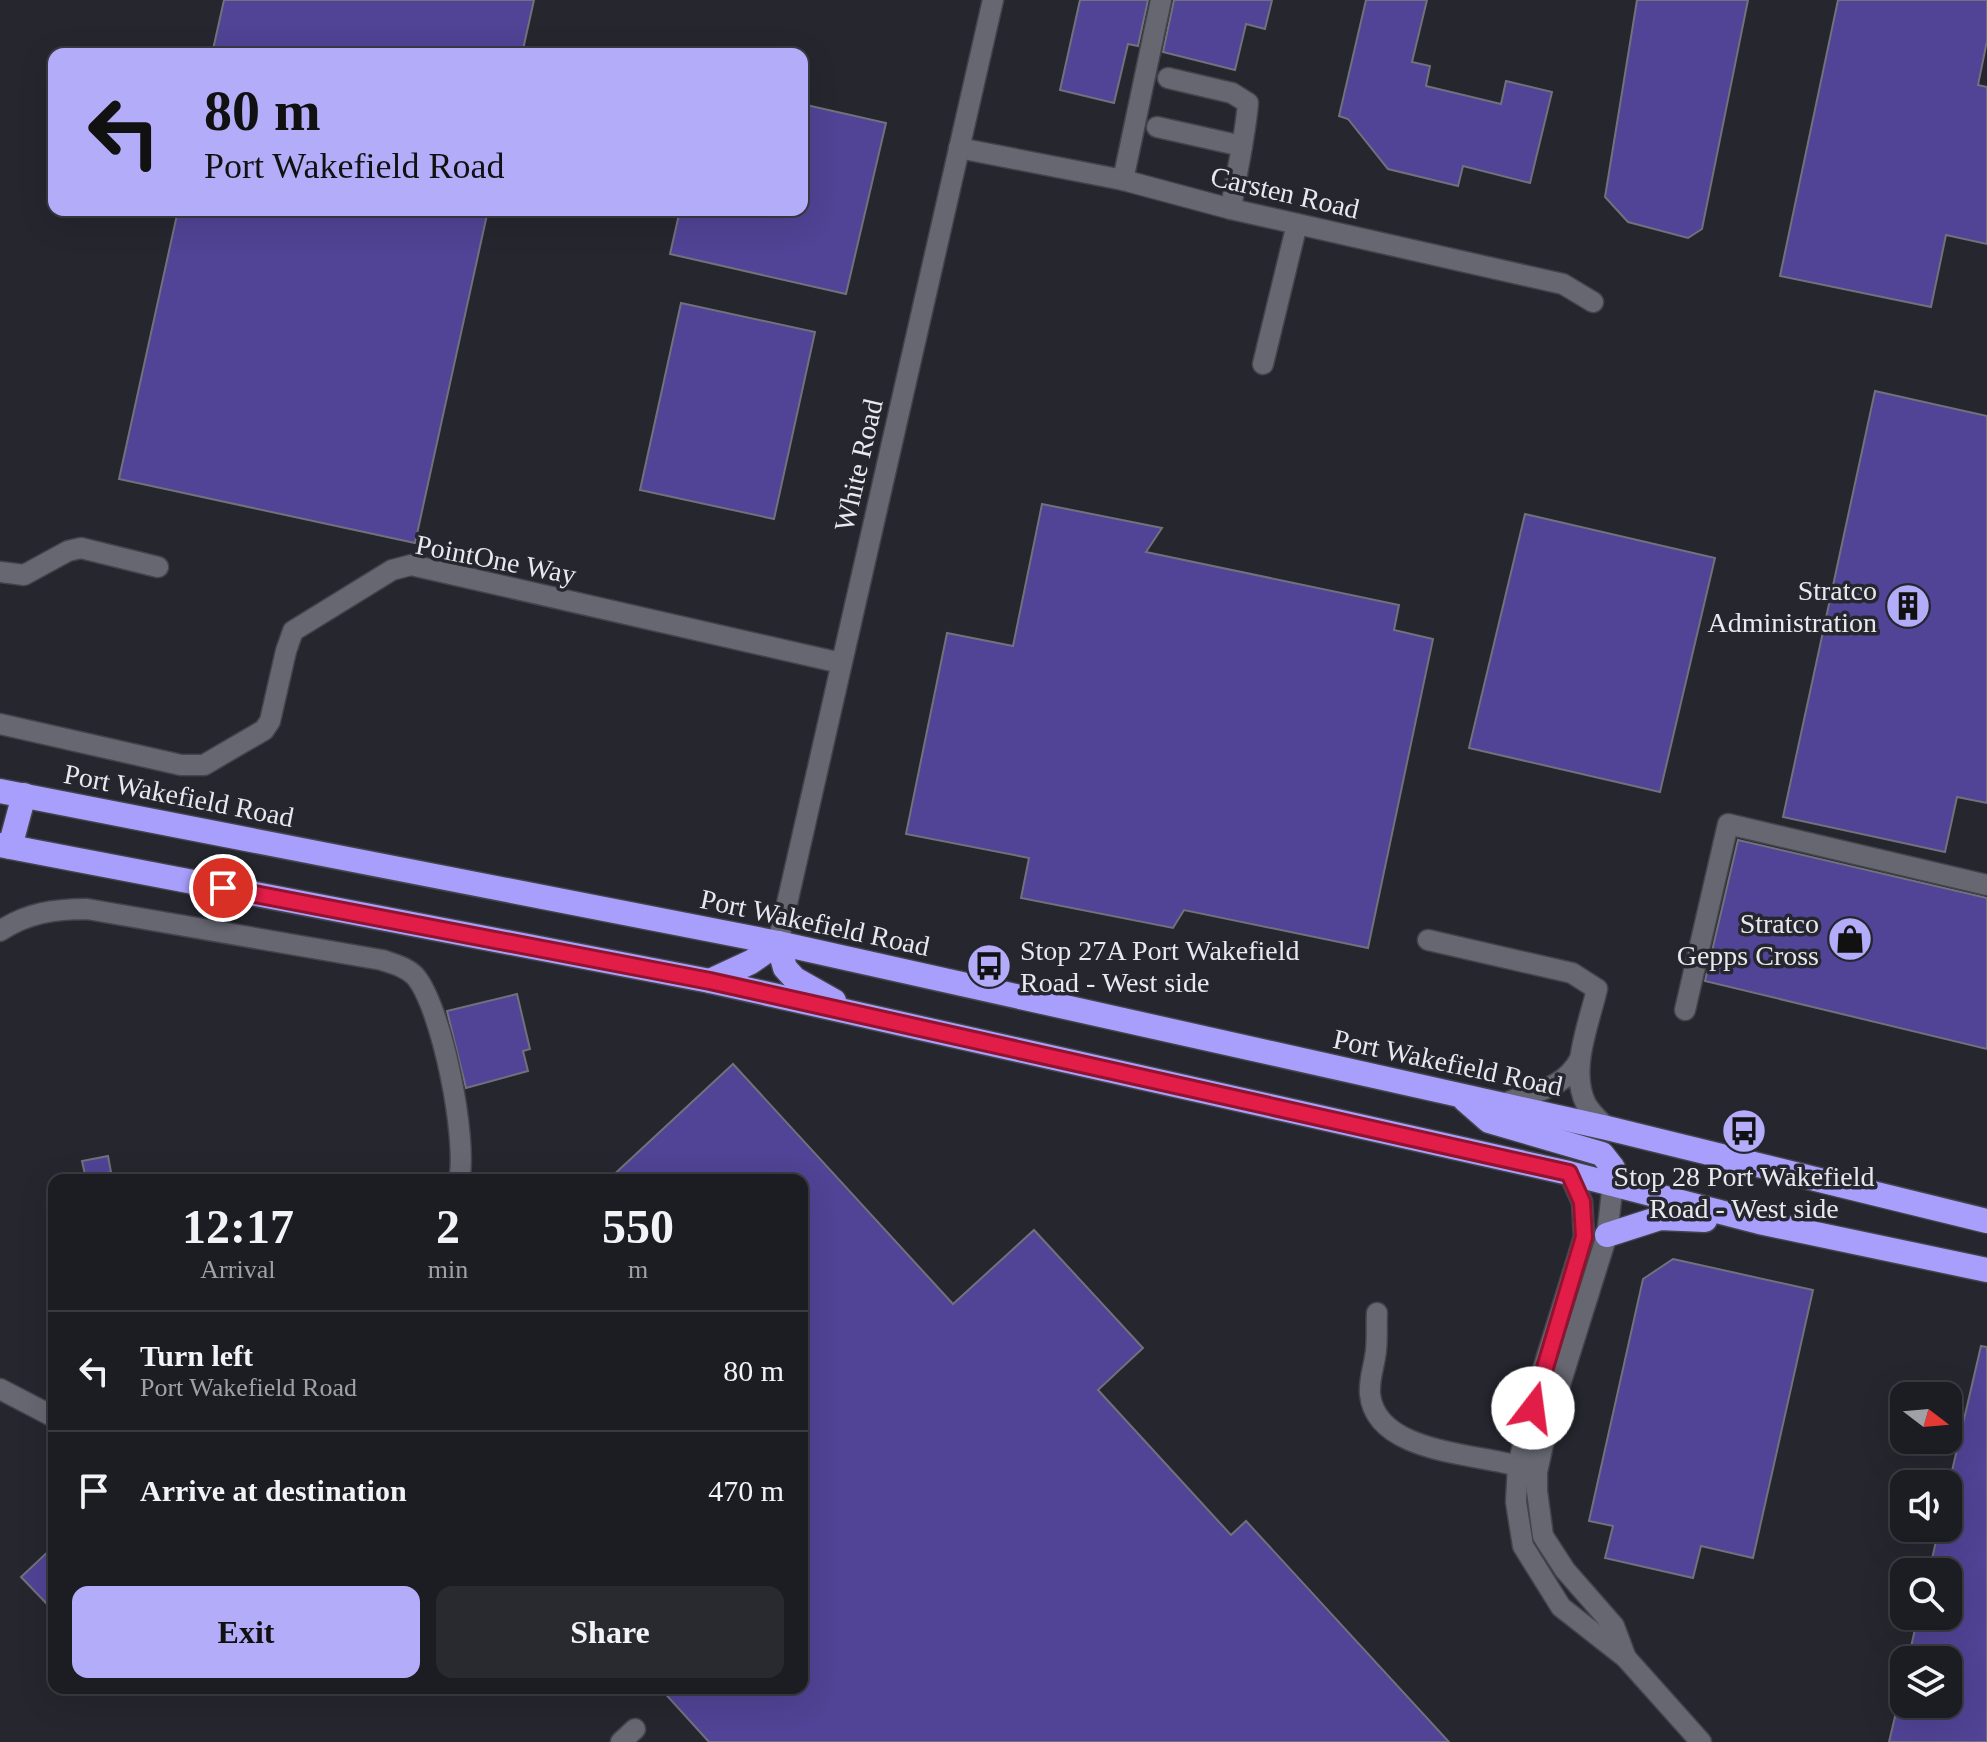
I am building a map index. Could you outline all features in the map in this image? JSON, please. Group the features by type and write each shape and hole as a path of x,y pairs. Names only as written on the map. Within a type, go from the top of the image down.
{"highway":[{"name":"Port Wakefield Road","path":"12,793 778,943 1607,1128 1987,1221"},
{"path":"12,793 5,846 710,981 1613,1183 1759,1222 1987,1268"},
{"path":"710,981 751,962 778,943 785,968 795,979 851,1012"},
{"path":"1461,1097 1489,1121 1602,1154 1613,1168 1613,1183"},
{"path":"1607,1235 1670,1216 1759,1222"}],"street":[{"name":"White Road","path":"778,943 993,0"},
{"path":"1123,180 1161,0"},
{"path":"1168,78 1232,93 1248,103 1231,209"},
{"path":"1157,127 1242,146"},
{"name":"Carsten Road","path":"959,148 1123,180 1231,209 1563,284 1593,302"},
{"path":"1263,364 1297,224"},
{"path":"0,572 24,575 68,551 81,548 158,567"},
{"name":"PointOne Way","path":"0,724 181,765 204,765 264,730 270,721 293,631 392,570 411,565 841,663"},
{"path":"1685,1010 1728,824 1987,885"},
{"path":"0,931 21,918 43,912 87,909 382,960 402,967 414,975 424,990 444,1049 453,1087 459,1174"},
{"path":"1428,940 1572,973 1597,989 1580,1059 1573,1073 1552,1088 1499,1106"},
{"path":"1580,1059 1583,1096 1591,1112 1607,1128"},
{"path":"1569,1173 1582,1202 1584,1237 1540,1379 1527,1468 1543,1536 1565,1570 1614,1626 1626,1658 1701,1742"},
{"path":"1527,1468 1547,1426 1607,1235 1613,1183"},
{"path":"1377,1313 1376,1355 1371,1372 1370,1396 1379,1421 1422,1446 1527,1468"},
{"path":"0,1389 48,1414"}],"building":[{"path":"224,0 534,0 523,48 213,48"},
{"path":"1080,0 1148,0 1138,46 1128,44 1114,103 1060,90"},
{"path":"1174,0 1272,0 1265,29 1246,24 1235,70 1163,52"},
{"path":"1366,0 1427,0 1412,62 1430,66 1426,86 1501,104 1506,81 1552,92 1530,183 1463,166 1458,186 1388,169 1348,119 1339,116"},
{"path":"1637,0 1748,0 1702,229 1688,238 1628,222 1605,197"},
{"path":"1838,0 1987,0 1987,41 1978,85 1987,87 1987,244 1946,235 1931,307 1780,276"},
{"path":"808,105 886,123 846,294 670,254 679,216 808,216"},
{"path":"177,216 487,216 415,543 119,479"},
{"path":"681,303 815,332 774,519 640,490"},
{"name":"Stratco Administration","path":"1875,391 1987,416 1987,803 1957,797 1945,852 1783,817"},
{"path":"1042,504 1162,528 1146,552 1399,605 1394,630 1433,639 1368,948 1184,910 1173,928 1021,898 1029,858 906,834 947,633 1013,646"},
{"path":"1525,514 1715,558 1660,792 1469,748"},
{"name":"Stratco Gepps Cross","path":"1738,840 1987,898 1987,1049 1705,981"},
{"path":"517,994 530,1049 523,1051 528,1071 466,1088 447,1011"},
{"path":"733,1064 953,1304 1034,1230 1143,1348 1098,1390 1231,1535 1246,1521 1449,1742 709,1742 665,1694 808,1694 808,1174 614,1174"},
{"path":"108,1156 111,1172 85,1174 82,1161"},
{"path":"1673,1259 1813,1290 1753,1558 1701,1546 1693,1578 1605,1558 1613,1526 1589,1521 1643,1279"},
{"path":"1981,1346 1987,1347 1987,1742 1889,1742 1895,1718 1962,1718 1962,1646 1911,1646 1915,1630 1962,1630 1962,1558 1932,1558 1936,1542 1962,1542 1962,1470 1952,1470 1956,1454 1962,1454 1962,1428"},
{"path":"48,1552 46,1603 21,1577"}],"place":[{"name":"Stratco Administration","path":"1908,606"},
{"name":"Stratco Gepps Cross","path":"1850,939"},
{"name":"Stop 27A Port Wakefield Road - West side","path":"989,966"},
{"name":"Stop 28 Port Wakefield Road - West side","path":"1744,1131"}],"route":[{"path":"223,888 710,981 1569,1173 1582,1202 1584,1237 1533,1408"}]}
